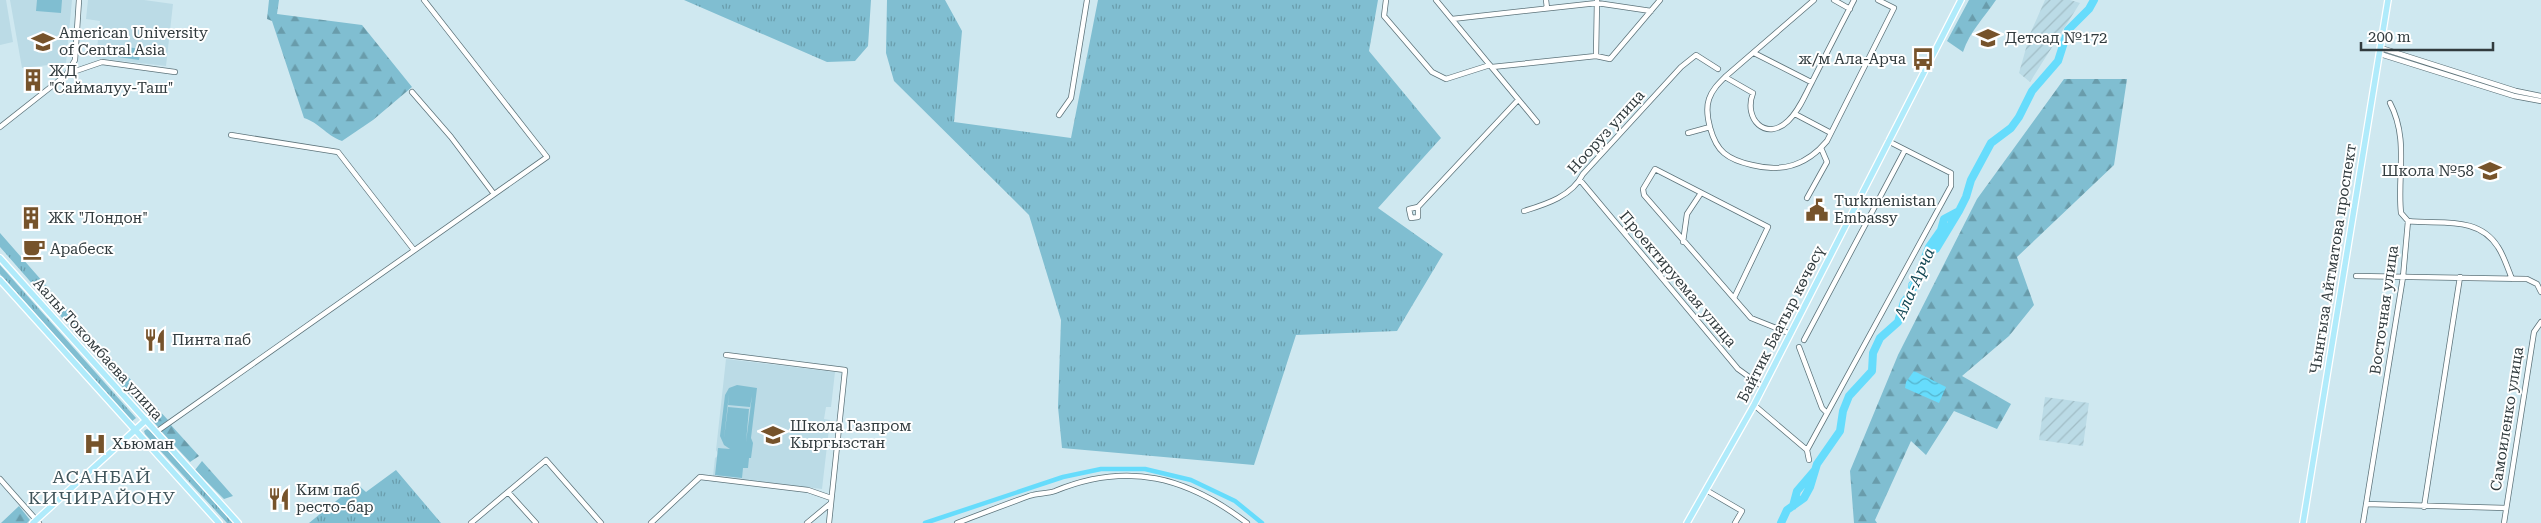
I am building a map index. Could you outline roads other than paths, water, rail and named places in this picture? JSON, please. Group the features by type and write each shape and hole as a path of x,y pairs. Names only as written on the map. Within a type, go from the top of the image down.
{"main road":[{"name":"Байтик Баатыр көчөсү","path":"1687,523 1754,405 1961,0"},
{"name":"Чынгыза Айтматова проспект","path":"2302,523 2388,0"},
{"name":"Аалы Токомбаева улица","path":"0,258 238,523"},
{"name":"Аалы Токомбаева улица","path":"0,280 219,523"},
{"path":"36,522 146,420"}],"street":[{"path":"66,75 74,60 79,0"},
{"path":"156,432 242,374 303,326 547,156 424,0"},
{"path":"1059,115 1071,98 1087,0"},
{"path":"1386,0 1384,16 1432,72 1446,79 1491,66 1596,56 1610,59 1660,0"},
{"path":"1436,0 1537,122"},
{"path":"1546,0 1547,8"},
{"path":"1814,0 1725,77 1714,90 1708,103 1710,127 1719,148 1726,154 1760,167 1789,168 1806,160 1821,148 1831,133 1894,8 1878,0"},
{"path":"1834,0 1850,8"},
{"path":"1725,77 1753,93 1749,108 1750,114 1763,128 1777,129 1795,114 1854,0"},
{"path":"1452,18 1597,1 1651,12"},
{"path":"1596,56 1597,1"},
{"path":"2380,51 2541,102"},
{"path":"1754,53 1811,82"},
{"name":"Нооруз улица","path":"1524,211 1558,200 1580,180 1583,174 1681,67 1696,55 1718,69"},
{"path":"0,127 66,75 102,62 176,72"},
{"path":"412,92 451,137 494,194"},
{"path":"2523,95 2541,96"},
{"path":"1418,207 1518,100"},
{"name":"Восточная улица","path":"2363,523 2403,277 2408,221 2401,213 2403,153 2398,117 2390,104"},
{"path":"1795,114 1831,133"},
{"path":"1688,134 1710,127"},
{"path":"231,135 338,152 414,250"},
{"path":"1807,450 1951,186 1951,173 1888,141"},
{"path":"1807,198 1827,162 1821,148"},
{"path":"1804,340 1905,150"},
{"path":"1734,298 1768,227 1655,169 1643,189 1644,195 1750,318 1790,334"},
{"name":"Проектируемая улица","path":"1580,180 1738,369 1763,387"},
{"path":"1683,242 1687,214 1701,193"},
{"path":"2408,221 2472,225 2483,230 2498,247 2512,280"},
{"path":"2356,276 2526,279 2537,284 2541,292"},
{"path":"2424,507 2460,277"},
{"name":"Самоиленко улица","path":"2504,523 2534,332 2541,322"},
{"path":"1799,346 1822,408 1827,413"},
{"path":"726,355 845,370 829,523"},
{"path":"1754,405 1807,450 1809,460"},
{"path":"471,523 546,460 601,523"},
{"path":"957,523 1031,495 1054,491 1084,481 1124,474 1160,478 1195,490 1230,509 1247,523"},
{"path":"651,523 700,477 808,490 831,501"},
{"path":"0,479 36,522"},
{"path":"1706,490 1742,511 1735,523"},
{"path":"508,492 536,523"},
{"path":"807,523 831,501"},
{"path":"2366,504 2506,508"}],"water":[{"path":"1914,371 1946,387 1939,403 1905,388 1906,382"}],"waterway":[{"name":"Ала-Арча","path":"1781,523 1787,510 1804,498 1810,487 1817,464 1840,431 1843,411 1849,396 1872,371 1873,353 1880,338 1898,322 1904,302 1911,293 1929,247 1941,230 1944,219 1959,211 1971,180 1991,143 2011,128 2019,117 2032,91 2058,61 2068,30 2089,9 2094,0"},
{"path":"1927,252 1936,249 1959,211"},
{"name":"Ала-Арча","path":"1902,315 1910,304 1911,293 1922,281 1922,265"},
{"path":"1908,295 1909,283 1919,272"},
{"path":"925,523 1063,477 1101,469 1145,469 1191,480 1235,501 1262,523"},
{"path":"1793,506 1797,491 1815,470"},
{"name":"Ала-Арча","path":"1806,494 1807,479"}],"place":[{"name":"Детсад №172","path":"1988,38"},
{"name":"American University of Central Asia","path":"43,42"},
{"name":"ж/м Ала-Арча","path":"1923,59"},
{"name":"ЖД \"Саймалуу-Таш\"","path":"33,80"},
{"name":"Школа №58","path":"2490,171"},
{"name":"Turkmenistan Embassy","path":"1817,210"},
{"name":"ЖК \"Лондон\"","path":"31,218"},
{"name":"Арабеск","path":"34,249"},
{"name":"Пинта паб","path":"155,340"},
{"name":"Школа Газпром Кыргызстан","path":"773,435"},
{"name":"Хьюман","path":"95,444"},
{"name":"Ким паб ресто-бар","path":"279,499"}],"district":[{"name":"АСАНБАЙ КИЧИРАЙОНУ","path":"102,487"}]}
